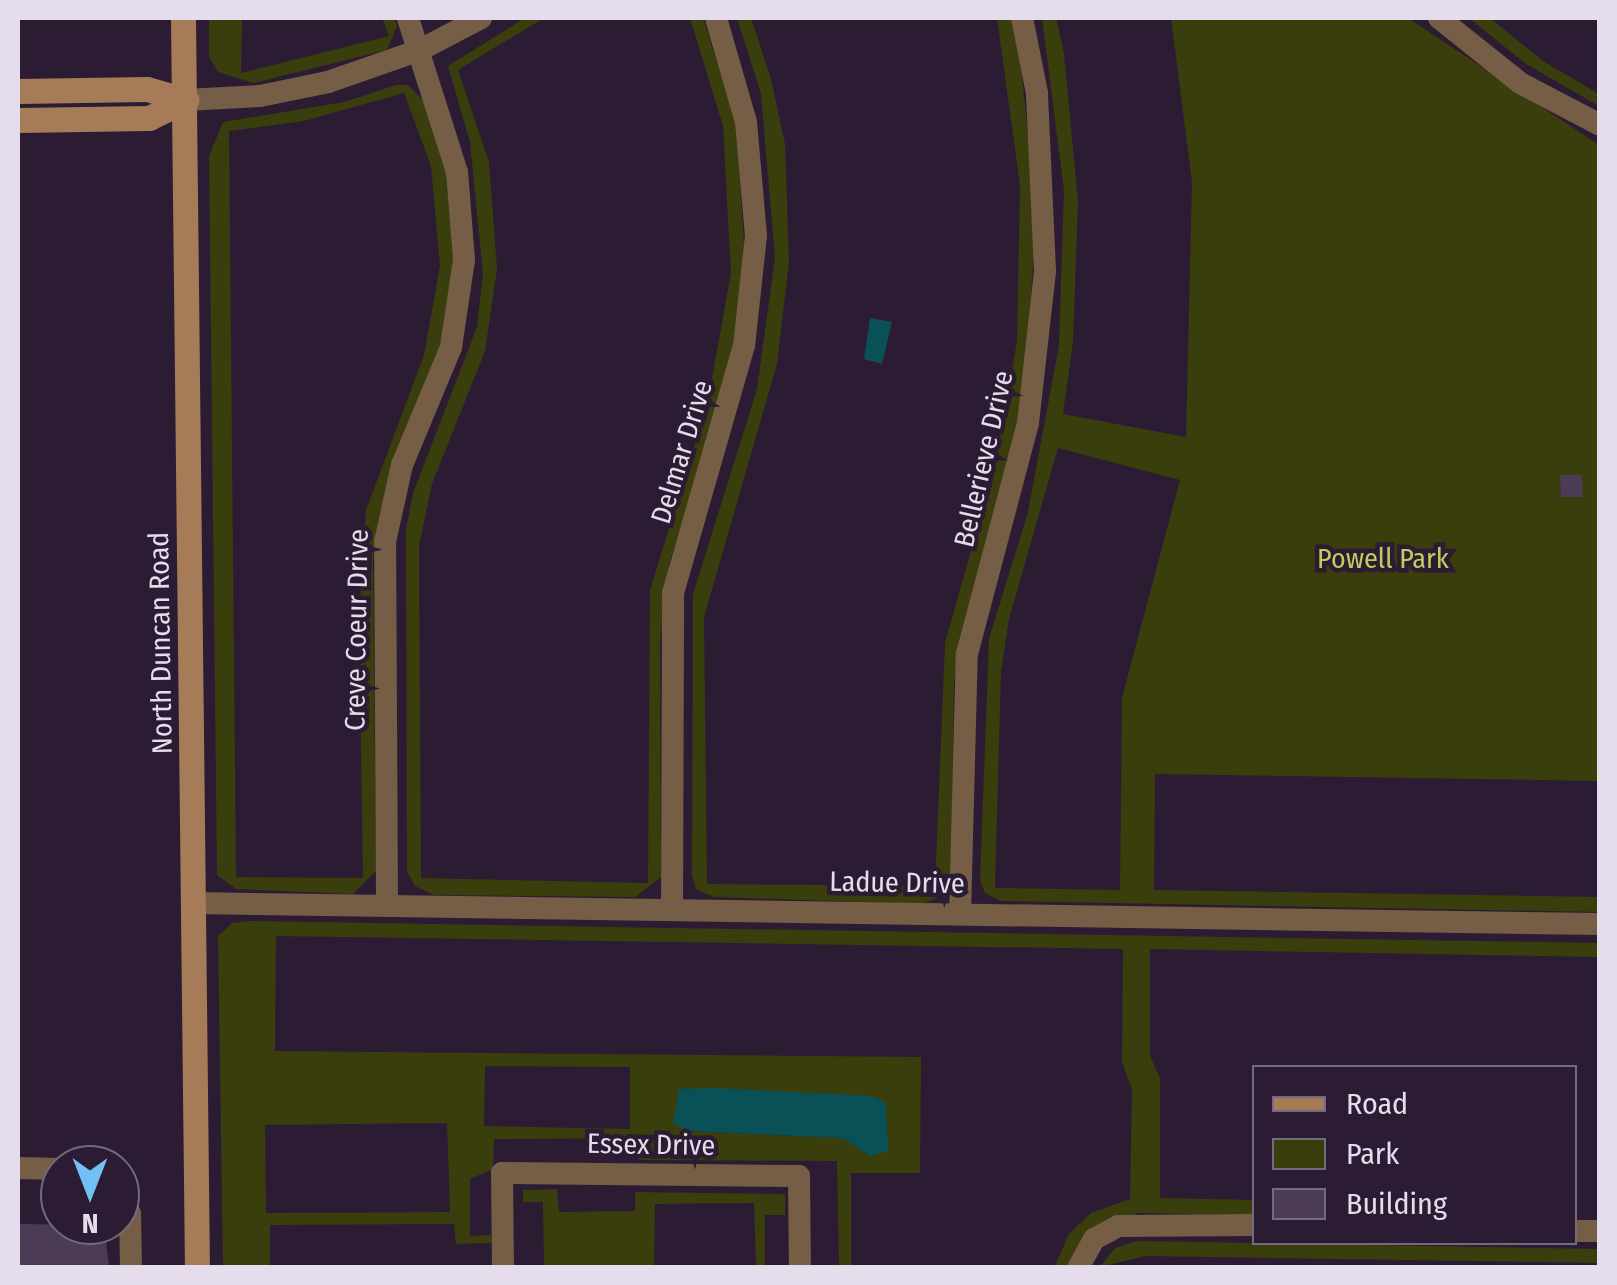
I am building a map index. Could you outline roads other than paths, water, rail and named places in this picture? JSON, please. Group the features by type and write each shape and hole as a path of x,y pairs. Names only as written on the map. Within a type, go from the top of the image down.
{"main road":[{"name":"North Duncan Road","path":"183,18 197,1268"},
{"path":"18,91 147,90 186,100"},
{"path":"18,120 150,118 186,100"}],"street":[{"name":"Creve Coeur Drive","path":"387,905 385,542 402,466 451,347 464,260 457,172 408,18"},
{"path":"186,100 260,96 328,82 420,50 481,18"},
{"name":"Delmar Drive","path":"672,909 673,593 744,346 756,236 746,122 716,18"},
{"name":"Bellerieve Drive","path":"960,914 967,654 1028,424 1045,271 1037,93 1022,18"},
{"path":"1439,18 1520,83 1600,126"},
{"name":"Ladue Drive","path":"194,902 1600,924"},
{"name":"Essex Drive","path":"503,1268 502,1173 799,1176 800,1268"},
{"path":"1081,1260 1118,1226 1252,1226"}],"park label":[{"name":"Powell Park","path":"1383,559"}]}
